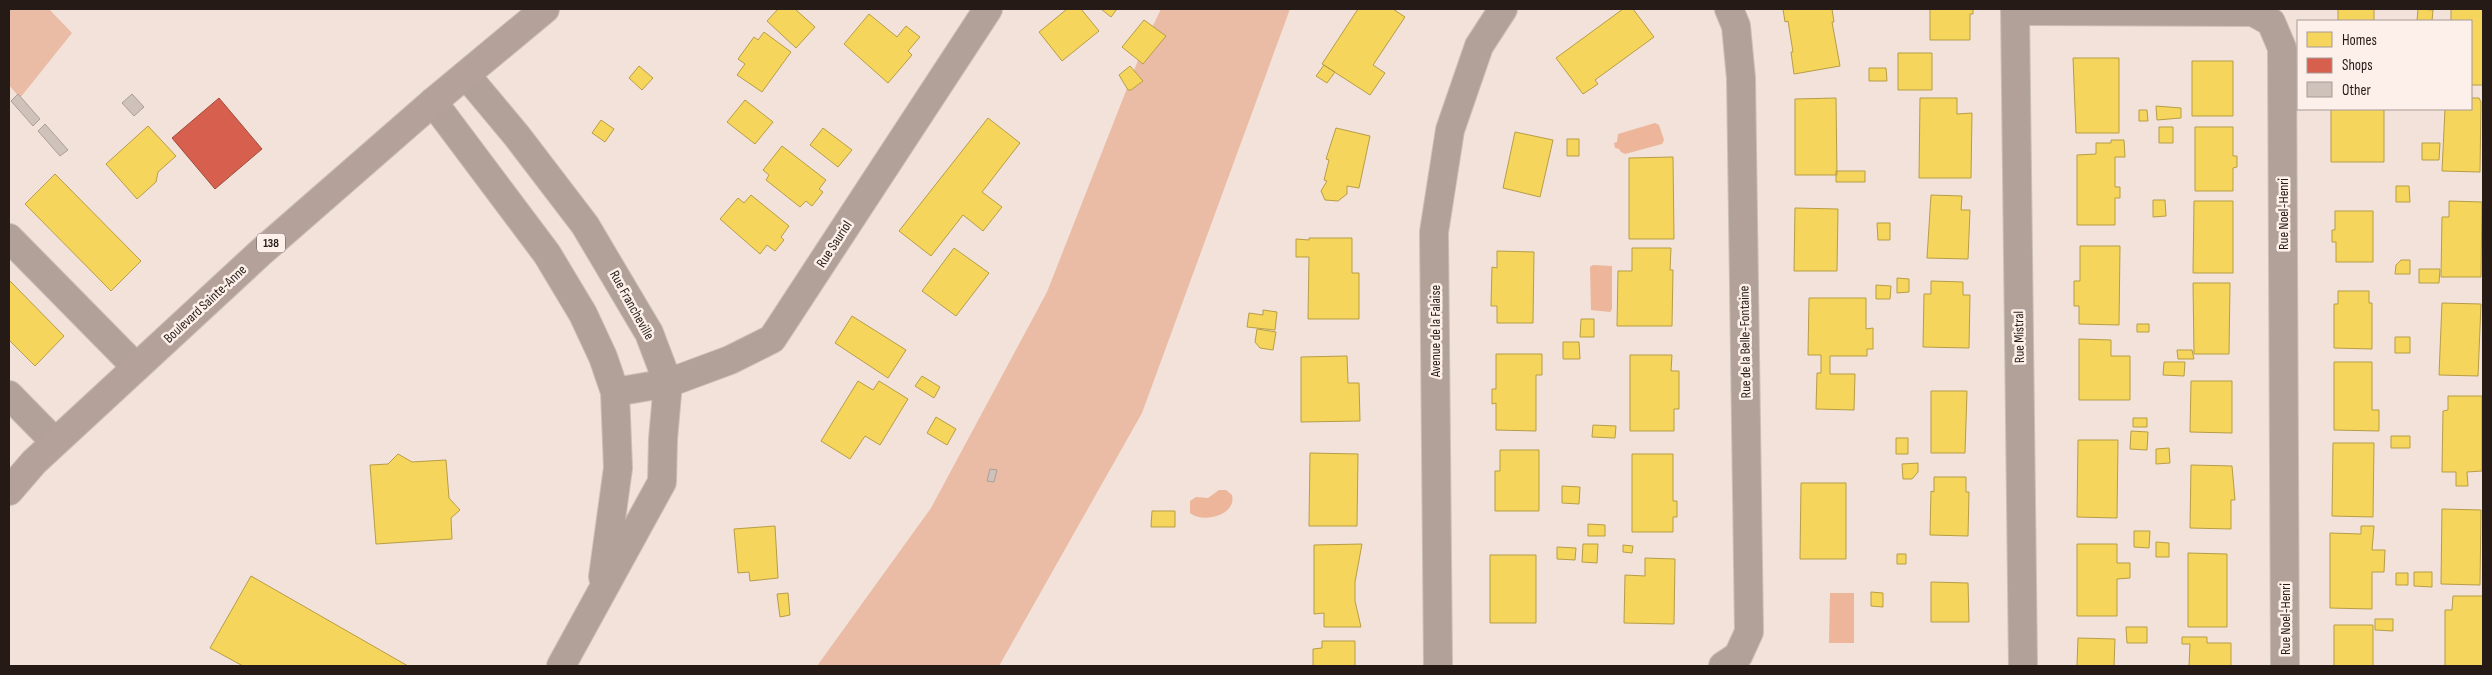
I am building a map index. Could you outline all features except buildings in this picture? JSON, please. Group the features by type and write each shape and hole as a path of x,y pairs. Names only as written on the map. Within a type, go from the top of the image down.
{"main road":[{"name":"Boulevard Sainte-Anne","path":"9,491 34,462 55,442 260,253 433,102 545,9"}],"street":[{"name":"Rue Sauriol","path":"615,392 668,383 730,360 772,339 988,9"},
{"name":"Avenue de la Falaise","path":"1438,666 1434,232 1450,130 1479,46 1503,9"},
{"name":"Rue de la Belle-Fontaine","path":"1723,666 1738,656 1749,632 1742,78 1736,26 1729,9"},
{"name":"Rue Mistral","path":"2015,10 2023,666"},
{"name":"Rue Noel-Henri","path":"2015,10 2253,12 2271,22 2275,30 2282,48 2285,666"},
{"name":"Rue Francheville","path":"466,75 516,136 585,226 649,333 668,383 662,438 662,482 561,666"},
{"name":"Rue Francheville","path":"433,102 547,254 583,314 604,357 615,392 618,468 600,596"},
{"path":"9,238 136,367"},
{"path":"9,395 55,442"}],"shaded area":[{"path":"9,9 49,9 72,33 20,98 9,85"},
{"path":"1161,9 1290,9 1142,413 999,666 817,666 931,508 1047,292 1146,40"},
{"path":"1655,123 1659,125 1664,140 1662,144 1625,154 1615,148 1614,143 1617,142 1618,134"},
{"path":"1593,265 1612,266 1612,309 1610,312 1591,310 1590,267"},
{"path":"1219,490 1226,490 1232,495 1232,502 1224,512 1218,516 1203,518 1190,513 1190,501 1196,497 1208,498"},
{"path":"1830,593 1854,593 1854,643 1829,643"}]}
